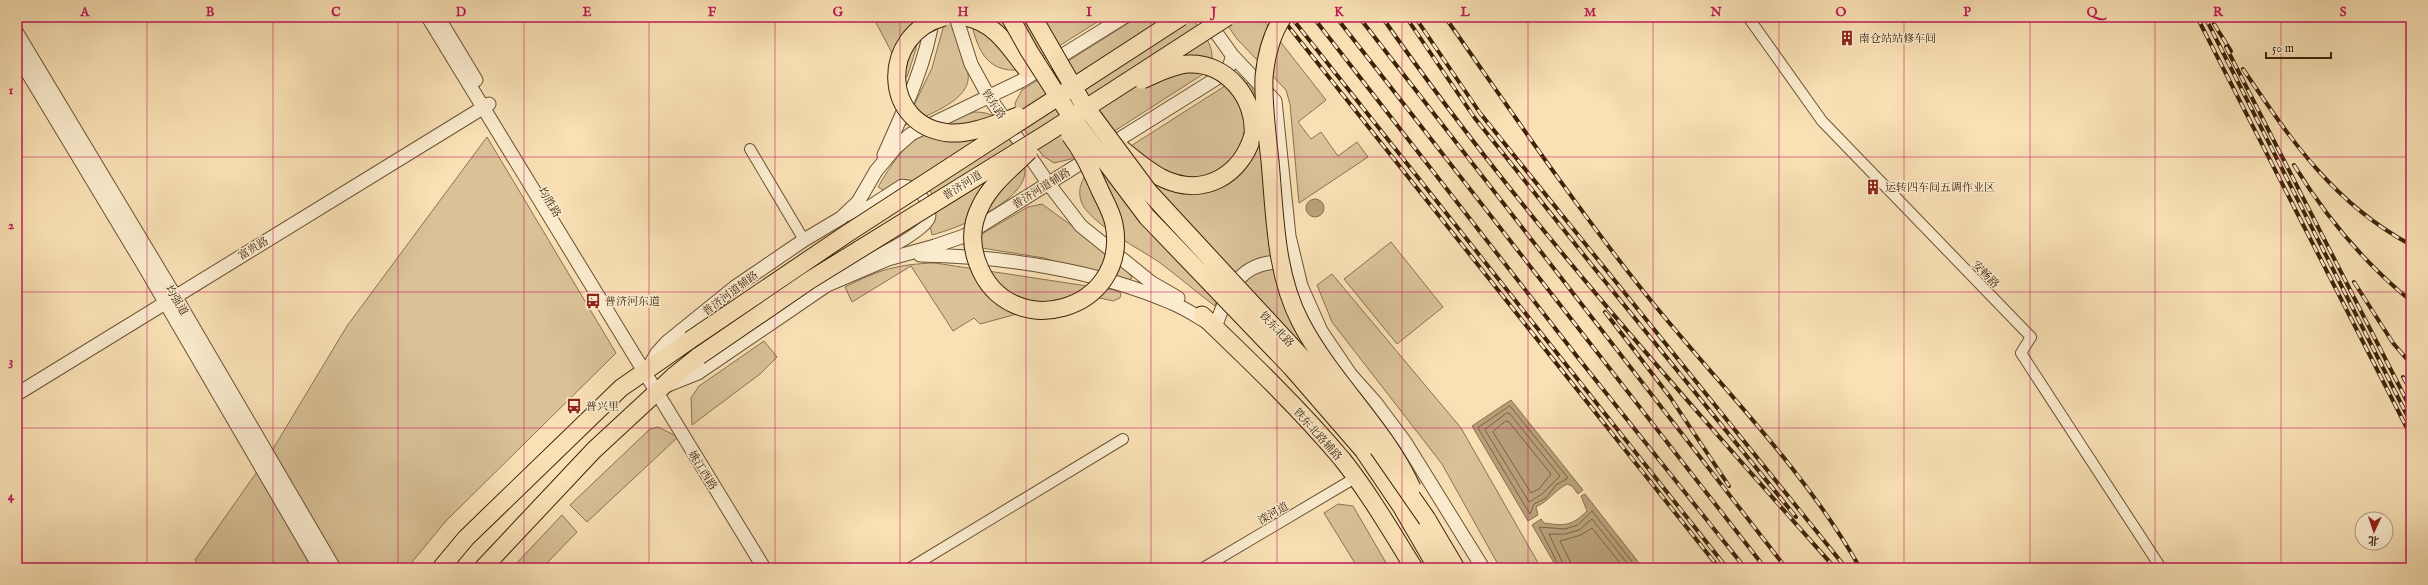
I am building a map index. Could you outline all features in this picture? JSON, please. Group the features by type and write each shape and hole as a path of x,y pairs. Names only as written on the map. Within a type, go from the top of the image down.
{"main road":[{"path":"944,17 930,22 916,31 907,41 898,62 898,88 905,107 913,118 942,132 962,133 1038,110"},
{"path":"966,17 982,22 994,29 1028,70"},
{"path":"1002,17 1043,97 1082,150 1121,196 1147,217"},
{"name":"铁东北路","path":"1010,17 1029,51 1068,112 1147,217 1292,367 1362,450 1401,506 1437,568"},
{"name":"铁东北路","path":"1033,17 1082,102 1154,198 1333,391 1366,431 1427,519 1456,568"},
{"name":"普济河道","path":"646,369 845,235 1181,17"},
{"name":"普济河道","path":"658,390 699,356 810,280 1046,134 1227,17"},
{"path":"1283,17 1277,26 1268,48 1264,77 1265,111 1279,256 1290,296 1300,321 1313,344 1396,458 1407,476 1427,519"},
{"path":"1107,95 1174,67 1188,64 1201,65 1220,72 1235,83 1245,97 1253,119 1251,141 1239,163 1226,176 1200,184 1184,185 1161,178 1115,144"},
{"path":"1046,134 991,189 979,210 973,231 974,250 982,273 997,291 1018,305 1044,311 1072,306 1093,292 1102,281 1111,265 1115,248 1114,224 1108,205 1082,150"},
{"name":"铁东北路辅路","path":"1202,315 1246,356 1319,434 1375,505 1414,568"},
{"path":"441,568 466,538 558,447 621,388 646,369"},
{"path":"483,568 589,455 658,390"}],"street":[{"name":"均胜路","path":"428,17 486,106 658,390"},
{"name":"均胜路","path":"438,17 486,106"},
{"path":"876,172 916,84 924,60 933,17"},
{"name":"铁东路","path":"956,17 972,64 989,97 1048,183"},
{"name":"普济河道辅路","path":"841,218 858,202 876,172 895,148 911,134 1021,81 1124,17"},
{"path":"1205,17 1232,55 1275,101 1289,236 1300,286 1321,331 1350,374 1375,402 1422,468 1483,568"},
{"name":"安畅路","path":"1748,17 1822,121 2031,337 2021,354 2161,568"},
{"name":"均强道","path":"17,33 170,299 320,568"},
{"name":"均强道","path":"17,55 170,299 334,568"},
{"name":"普济河道辅路","path":"828,285 872,265 964,236 1219,77 1231,64 1232,55"},
{"name":"富贵路","path":"17,394 486,106"},
{"path":"750,149 804,240"},
{"path":"1048,183 1081,226 1152,283 1202,315"},
{"name":"普济河道辅路","path":"646,369 667,342 735,287 804,240 841,218 870,205 901,185 907,185 919,192 930,212 930,218 920,231 841,273 828,285 698,373 658,390"},
{"path":"900,256 949,255 1087,274 1174,303 1215,327 1231,286 1247,271 1267,261 1283,262 1298,276"},
{"name":"姚江西路","path":"658,390 764,568"},
{"name":"姚江西路","path":"658,390 773,568"},
{"path":"910,568 1123,439"},
{"name":"滦河道","path":"1203,568 1355,478"}],"shaded area":[{"path":"873,17 918,17 916,49 907,77 899,80 891,51"},
{"path":"946,17 949,17 964,59 968,73 968,83 963,92 945,106 904,126 932,68"},
{"path":"970,17 1105,17 1021,70 1008,70 998,67 984,56 979,48"},
{"path":"1138,17 1191,17 1208,41 1212,53 1211,69 1071,159 1054,163 1043,156 1016,118 1015,103 1022,90"},
{"path":"1222,17 1261,17 1326,100 1298,122 1311,139 1321,132 1338,156 1357,142 1368,157 1299,203 1290,104 1286,90 1237,39"},
{"path":"1239,81 1250,84 1257,98 1273,257 1259,258 1222,284 1215,306 1159,262 1121,238 1094,218 1083,206 1080,196 1080,187 1087,174 1228,84"},
{"path":"974,112 987,113 991,115 997,121 1018,151 1023,161 1025,170 1022,182 1015,193 989,212 944,232 932,235 930,226 937,210 931,192 918,184 907,180 897,182 883,190 878,187 897,157 917,138 941,124"},
{"path":"487,137 616,353 446,521 407,568 201,568 195,560 273,449 347,326"},
{"path":"1042,204 1122,262 1132,278 1123,284 1044,258 963,245 1028,207"},
{"path":"1391,242 1443,307 1397,344 1344,279"},
{"path":"935,263 1114,290 1121,293 1120,298 1113,301 1100,298 1024,312 980,324 974,318 953,331 911,266 852,302 845,287 868,276 888,269 910,265"},
{"path":"1274,264 1306,343 1301,344 1240,282"},
{"path":"1332,274 1461,428 1541,568 1500,568 1442,464 1332,322 1317,285"},
{"path":"764,341 777,357 760,374 692,425 691,398 699,386"},
{"path":"658,427 678,437 587,522 570,505 650,429"},
{"path":"1338,504 1353,506 1389,568 1358,568 1324,513"},
{"path":"562,515 577,532 542,568 512,568"}],"water":[{"path":"1315,199 1321,202 1324,208 1321,214 1315,217 1309,214 1306,208 1309,202"},
{"path":"1511,400 1583,490 1578,494 1572,486 1567,484 1545,502 1536,507 1538,515 1528,521 1472,426"},
{"path":"1585,494 1643,568 1557,568 1532,525 1541,519 1544,523 1557,524 1568,524 1577,520 1587,511 1581,496"}],"railway":[{"path":"1281,17 1719,568"},
{"path":"1291,17 1727,568"},
{"path":"1313,17 1579,359 1745,568"},
{"path":"1336,17 1765,568"},
{"path":"1359,17 1786,568"},
{"path":"1382,17 1434,89 1543,230 1658,367 1835,568"},
{"path":"1406,17 1474,117 1796,517"},
{"path":"1415,17 1480,113 1846,568"},
{"path":"1445,17 1589,221 1668,322 1784,457 1836,529 1860,568"},
{"path":"2197,17 2411,436"},
{"path":"2205,17 2411,423"},
{"path":"2214,24 2231,51"},
{"path":"2226,47 2411,409"},
{"path":"2243,69 2297,145 2336,190 2383,228 2411,245"},
{"path":"2294,165 2319,203 2346,238 2377,271 2411,301"},
{"path":"2354,282 2393,343 2411,364"},
{"path":"1605,312 1670,397 1729,486"},
{"path":"2403,377 2411,391"}],"place":[{"name":"南仓站站修车间","path":"1847,38"},
{"name":"运转四车间五调作业区","path":"1873,187"},
{"name":"普济河东道","path":"593,301"},
{"name":"普兴里","path":"574,406"}]}
